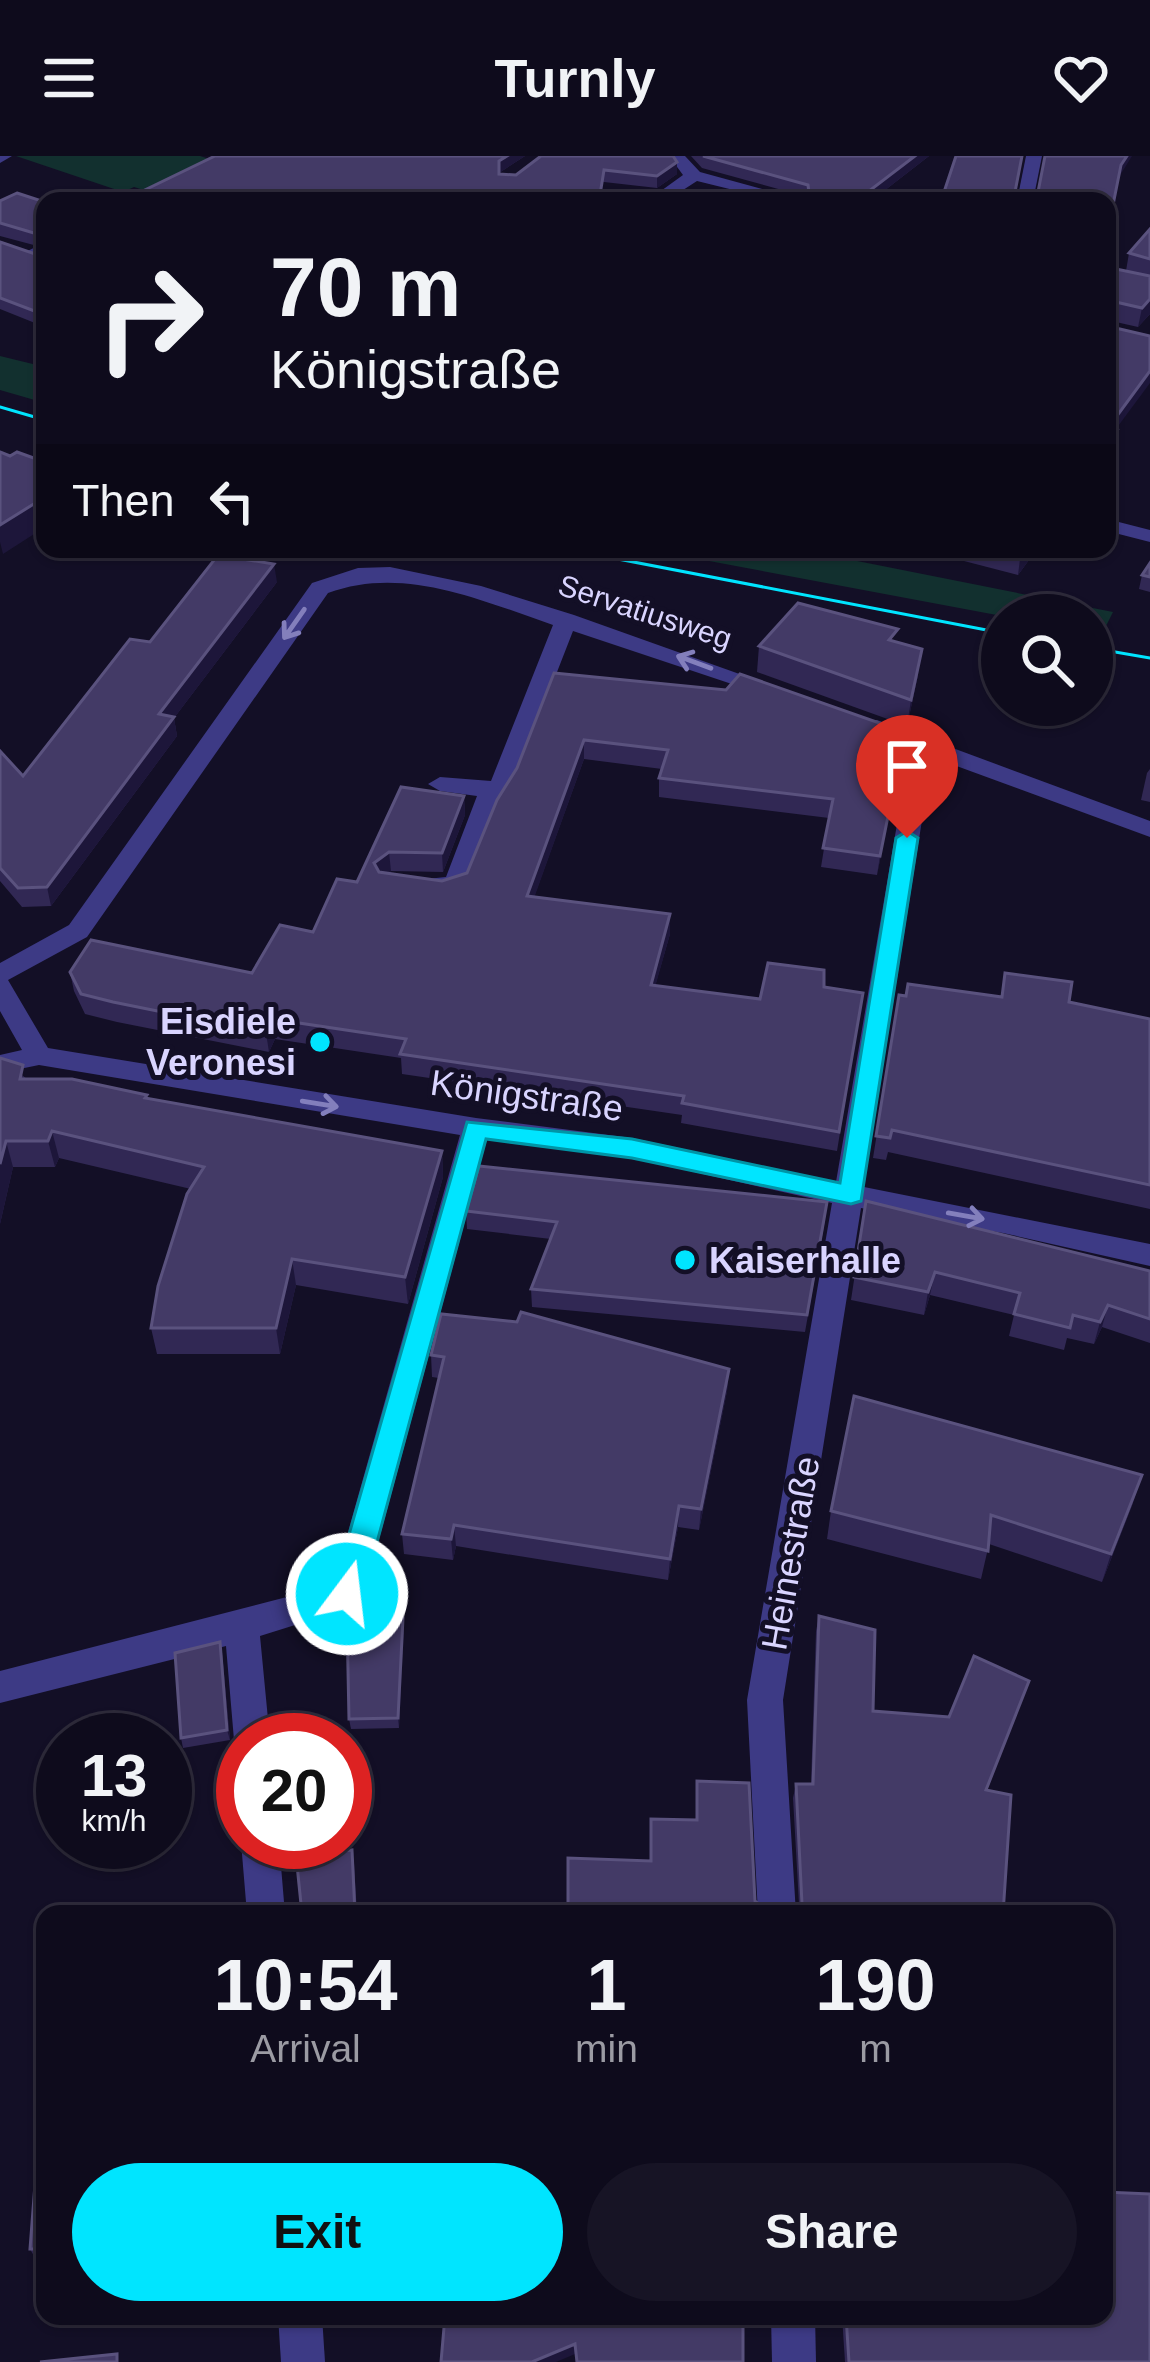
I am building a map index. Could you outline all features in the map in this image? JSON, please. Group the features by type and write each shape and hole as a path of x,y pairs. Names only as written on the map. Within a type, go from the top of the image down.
{"street":[{"path":"677,156 681,166 694,175 762,192"},
{"path":"1026,192 1034,156"},
{"path":"668,192 694,175"},
{"path":"1116,527 1150,536"},
{"name":"Servatiusweg","path":"0,974 78,931 320,588 339,579 390,573 473,591 789,696"},
{"path":"440,784 491,790 501,785 566,620"},
{"path":"856,721 1150,830"},
{"name":"Heinestraße","path":"776,1905 765,1700 922,745"},
{"path":"393,883 444,888 457,882 491,790"},
{"path":"0,987 39,1056 0,1064"},
{"name":"Königstraße","path":"39,1056 476,1128 632,1148 1150,1255"},
{"path":"0,1687 242,1627 347,1594 476,1128"},
{"path":"242,1627 250,1713"},
{"path":"262,1869 265,1905"},
{"path":"300,2325 303,2362"},
{"path":"793,2325 794,2362"}],"green space":[{"path":"16,156 200,156 311,192 150,192 134,187 123,192"},
{"path":"0,356 36,365 36,400 0,390"},
{"path":"693,558 842,558 1023,594 981,594 981,612"}],"building":[{"path":"215,156 507,156 499,161 499,174 516,175 541,156 673,156 677,162 657,176 604,170 600,192 141,192"},
{"path":"703,156 915,156 868,192 809,192 808,185"},
{"path":"956,156 1022,156 1015,192 944,192"},
{"path":"1045,156 1127,156 1116,192 1038,192"},
{"path":"17,193 36,199 36,234 0,223 0,201"},
{"path":"1150,229 1150,259 1129,253"},
{"path":"0,242 36,254 36,312 0,298"},
{"path":"1116,269 1150,276 1150,299 1142,308 1116,302"},
{"path":"1116,328 1150,336 1150,371 1116,417"},
{"path":"0,452 36,459 36,503 0,525"},
{"path":"216,558 274,564 159,714 174,717 47,887 18,888 0,868 0,751 23,776 130,639 150,642"},
{"path":"798,603 898,629 889,640 922,649 911,700 759,646"},
{"path":"554,673 726,690 740,674 905,732 880,856 823,848 833,799 659,778 668,750 584,740 527,896 670,914 651,985 760,999 768,963 824,970 824,987 863,993 839,1132 682,1103 684,1096 400,1054 406,1039 272,1019 266,1033 81,994 70,972 91,940 252,973 280,925 313,932 337,879 357,882 401,787 464,796 442,853 389,852 374,863 379,872 442,881 467,873 497,800 517,768"},
{"path":"1005,973 1072,982 1069,1002 1150,1019 1150,1185 892,1130 890,1138 876,1136 899,995 906,996 908,984 1002,997"},
{"path":"0,1058 23,1065 20,1079 72,1079 147,1095 145,1098 442,1151 405,1277 292,1259 276,1328 151,1328 158,1286 187,1194 204,1167 52,1131 48,1141 6,1141 0,1164"},
{"path":"479,1166 827,1202 807,1315 531,1289 557,1222 466,1211"},
{"path":"866,1201 1150,1271 1150,1319 1108,1305 1100,1322 1073,1315 1070,1328 1014,1314 1020,1293 935,1272 928,1292 854,1277"},
{"path":"521,1312 729,1369 701,1509 679,1506 670,1559 454,1525 451,1539 402,1534 444,1357 431,1355 441,1314 517,1322"},
{"path":"854,1396 1142,1475 1111,1554 991,1515 988,1551 831,1511"},
{"path":"819,1616 875,1630 873,1711 949,1717 974,1656 1029,1681 986,1790 1011,1795 1004,1905 760,1905 802,1904 796,1784 813,1784"},
{"path":"403,1618 398,1718 349,1713 347,1621"},
{"path":"220,1642 226,1713 216,1713 216,1732 192,1736 192,1713 179,1713 175,1653"},
{"path":"697,1781 749,1783 755,1901 760,1905 568,1905 568,1858 651,1861 651,1819 697,1820"},
{"path":"297,1869 353,1869 355,1905 301,1905"},
{"path":"36,2171 36,2249 30,2249"},
{"path":"1113,2192 1150,2194 1150,2362 849,2362 847,2325 1113,2325"},
{"path":"444,2325 743,2325 743,2362 577,2362 575,2344 532,2362 441,2362"},
{"path":"117,2354 117,2362 40,2362"}],"tram line":[{"path":"0,407 36,417"},
{"path":"613,558 981,629"},
{"path":"1113,652 1150,658"}],"place":[{"name":"Eisdiele Veronesi","path":"320,1042"},
{"name":"Kaiserhalle","path":"685,1260"}],"route":[{"path":"347,1594 476,1128 632,1148 851,1195 907,838"}]}
